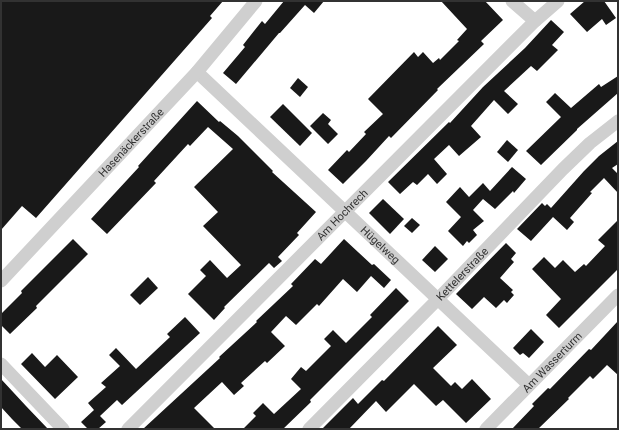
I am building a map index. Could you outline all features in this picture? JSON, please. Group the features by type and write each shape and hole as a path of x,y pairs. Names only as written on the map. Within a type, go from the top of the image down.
{"street":[{"name":"Hasenäckerstraße","path":"1,281 197,72 256,1"},
{"path":"512,1 535,22"},
{"name":"Am Hochrech","path":"128,429 535,22 558,1"},
{"name":"Hügelweg","path":"197,72 529,385"},
{"name":"Kettelerstraße","path":"309,429 438,300 563,169 590,143 618,121"},
{"name":"Am Wasserturm","path":"486,429 618,295"},
{"path":"1,364 63,429"}],"building":[{"path":"1,1 223,1 210,16 212,18 36,218 22,206 1,230"},
{"path":"284,1 324,1 314,13 305,5 236,84 223,73 245,47 243,45 262,21 265,24"},
{"path":"441,1 485,1 503,20 481,41 484,44 437,89 438,90 391,138 389,136 343,184 328,170 347,150 349,152 366,134 364,132 383,114 368,99 414,52 418,57 423,52 433,63 439,58 440,60 459,41 457,40 467,29"},
{"path":"585,1 604,1 616,18 606,25 602,19 587,32 570,14"},
{"path":"551,20 564,32 552,45 558,50 537,71 531,66 504,91 518,104 508,114 494,100 471,126 481,137 459,156 449,145 434,159 447,174 437,184 428,174 417,185 413,182 400,194 388,182 449,122 450,123 483,87 525,48"},
{"path":"618,76 618,93 577,129 541,165 526,151 561,117 546,102 555,93 571,108 599,84 601,87"},
{"path":"298,78 308,87 300,97 290,88"},
{"path":"197,101 219,122 220,121 238,136 273,171 272,172 316,212 297,233 299,235 278,257 282,261 274,268 269,263 224,307 225,308 214,320 188,294 206,276 200,270 210,260 227,278 241,265 203,226 218,212 194,187 233,149 208,127 190,146 188,144 154,181 156,183 107,234 91,219"},
{"path":"283,104 312,133 300,146 270,117"},
{"path":"323,113 331,120 328,124 338,134 328,144 310,126"},
{"path":"507,140 518,150 508,162 497,152"},
{"path":"618,141 618,164 612,168 618,174 618,193 604,178 590,192 592,193 570,218 574,222 567,230 553,217 531,241 517,229 542,203 545,206 547,204 551,208 599,156"},
{"path":"512,167 526,179 514,193 513,191 495,209 483,199 473,210 484,221 473,230 477,235 469,243 467,241 463,246 448,231 461,217 446,202 460,187 469,197 483,183 490,191"},
{"path":"383,199 404,219 390,234 369,213"},
{"path":"412,218 420,225 412,233 404,226"},
{"path":"618,220 618,269 559,328 546,315 561,299 532,269 544,257 555,268 563,260 575,272 584,264 586,266 605,246 598,240"},
{"path":"73,239 88,254 10,334 1,325 1,314 22,293 21,291"},
{"path":"344,239 391,280 384,288 371,276 357,292 343,279 319,306 317,304 296,325 286,316 271,332 285,346 267,363 265,361 241,383 244,386 234,395 222,382 194,408 215,429 143,429 257,322 256,321 293,286 291,284 315,259 321,264"},
{"path":"506,243 516,253 511,259 514,262 500,278 513,290 511,292 514,295 507,303 504,300 496,308 484,297 472,309 456,294"},
{"path":"435,246 448,259 435,272 422,260"},
{"path":"148,277 158,288 140,305 130,295"},
{"path":"396,288 409,301 283,429 243,429 256,416 253,413 263,403 274,414 301,389 291,379 301,367 306,371 331,346 324,339 333,330 346,343 372,317 370,315"},
{"path":"185,317 200,333 122,405 117,400 100,416 106,422 98,429 88,429 81,422 94,410 88,403 106,387 101,383 120,366 109,355 116,348 136,369 170,337 167,334"},
{"path":"618,321 618,375 607,365 593,379 590,376 538,429 512,429 534,406 532,404 548,388 550,389 589,349 591,350"},
{"path":"438,326 457,345 433,368 451,386 455,382 462,389 472,379 491,399 466,423 443,400 436,406 414,384 386,412 376,401 349,429 322,429 353,398 358,404 382,380 384,381"},
{"path":"531,329 544,342 529,358 523,353 520,355 513,348"},
{"path":"32,353 45,367 57,355 78,377 55,399 21,364"},
{"path":"1,379 48,429 22,429 12,419 1,407"}]}
